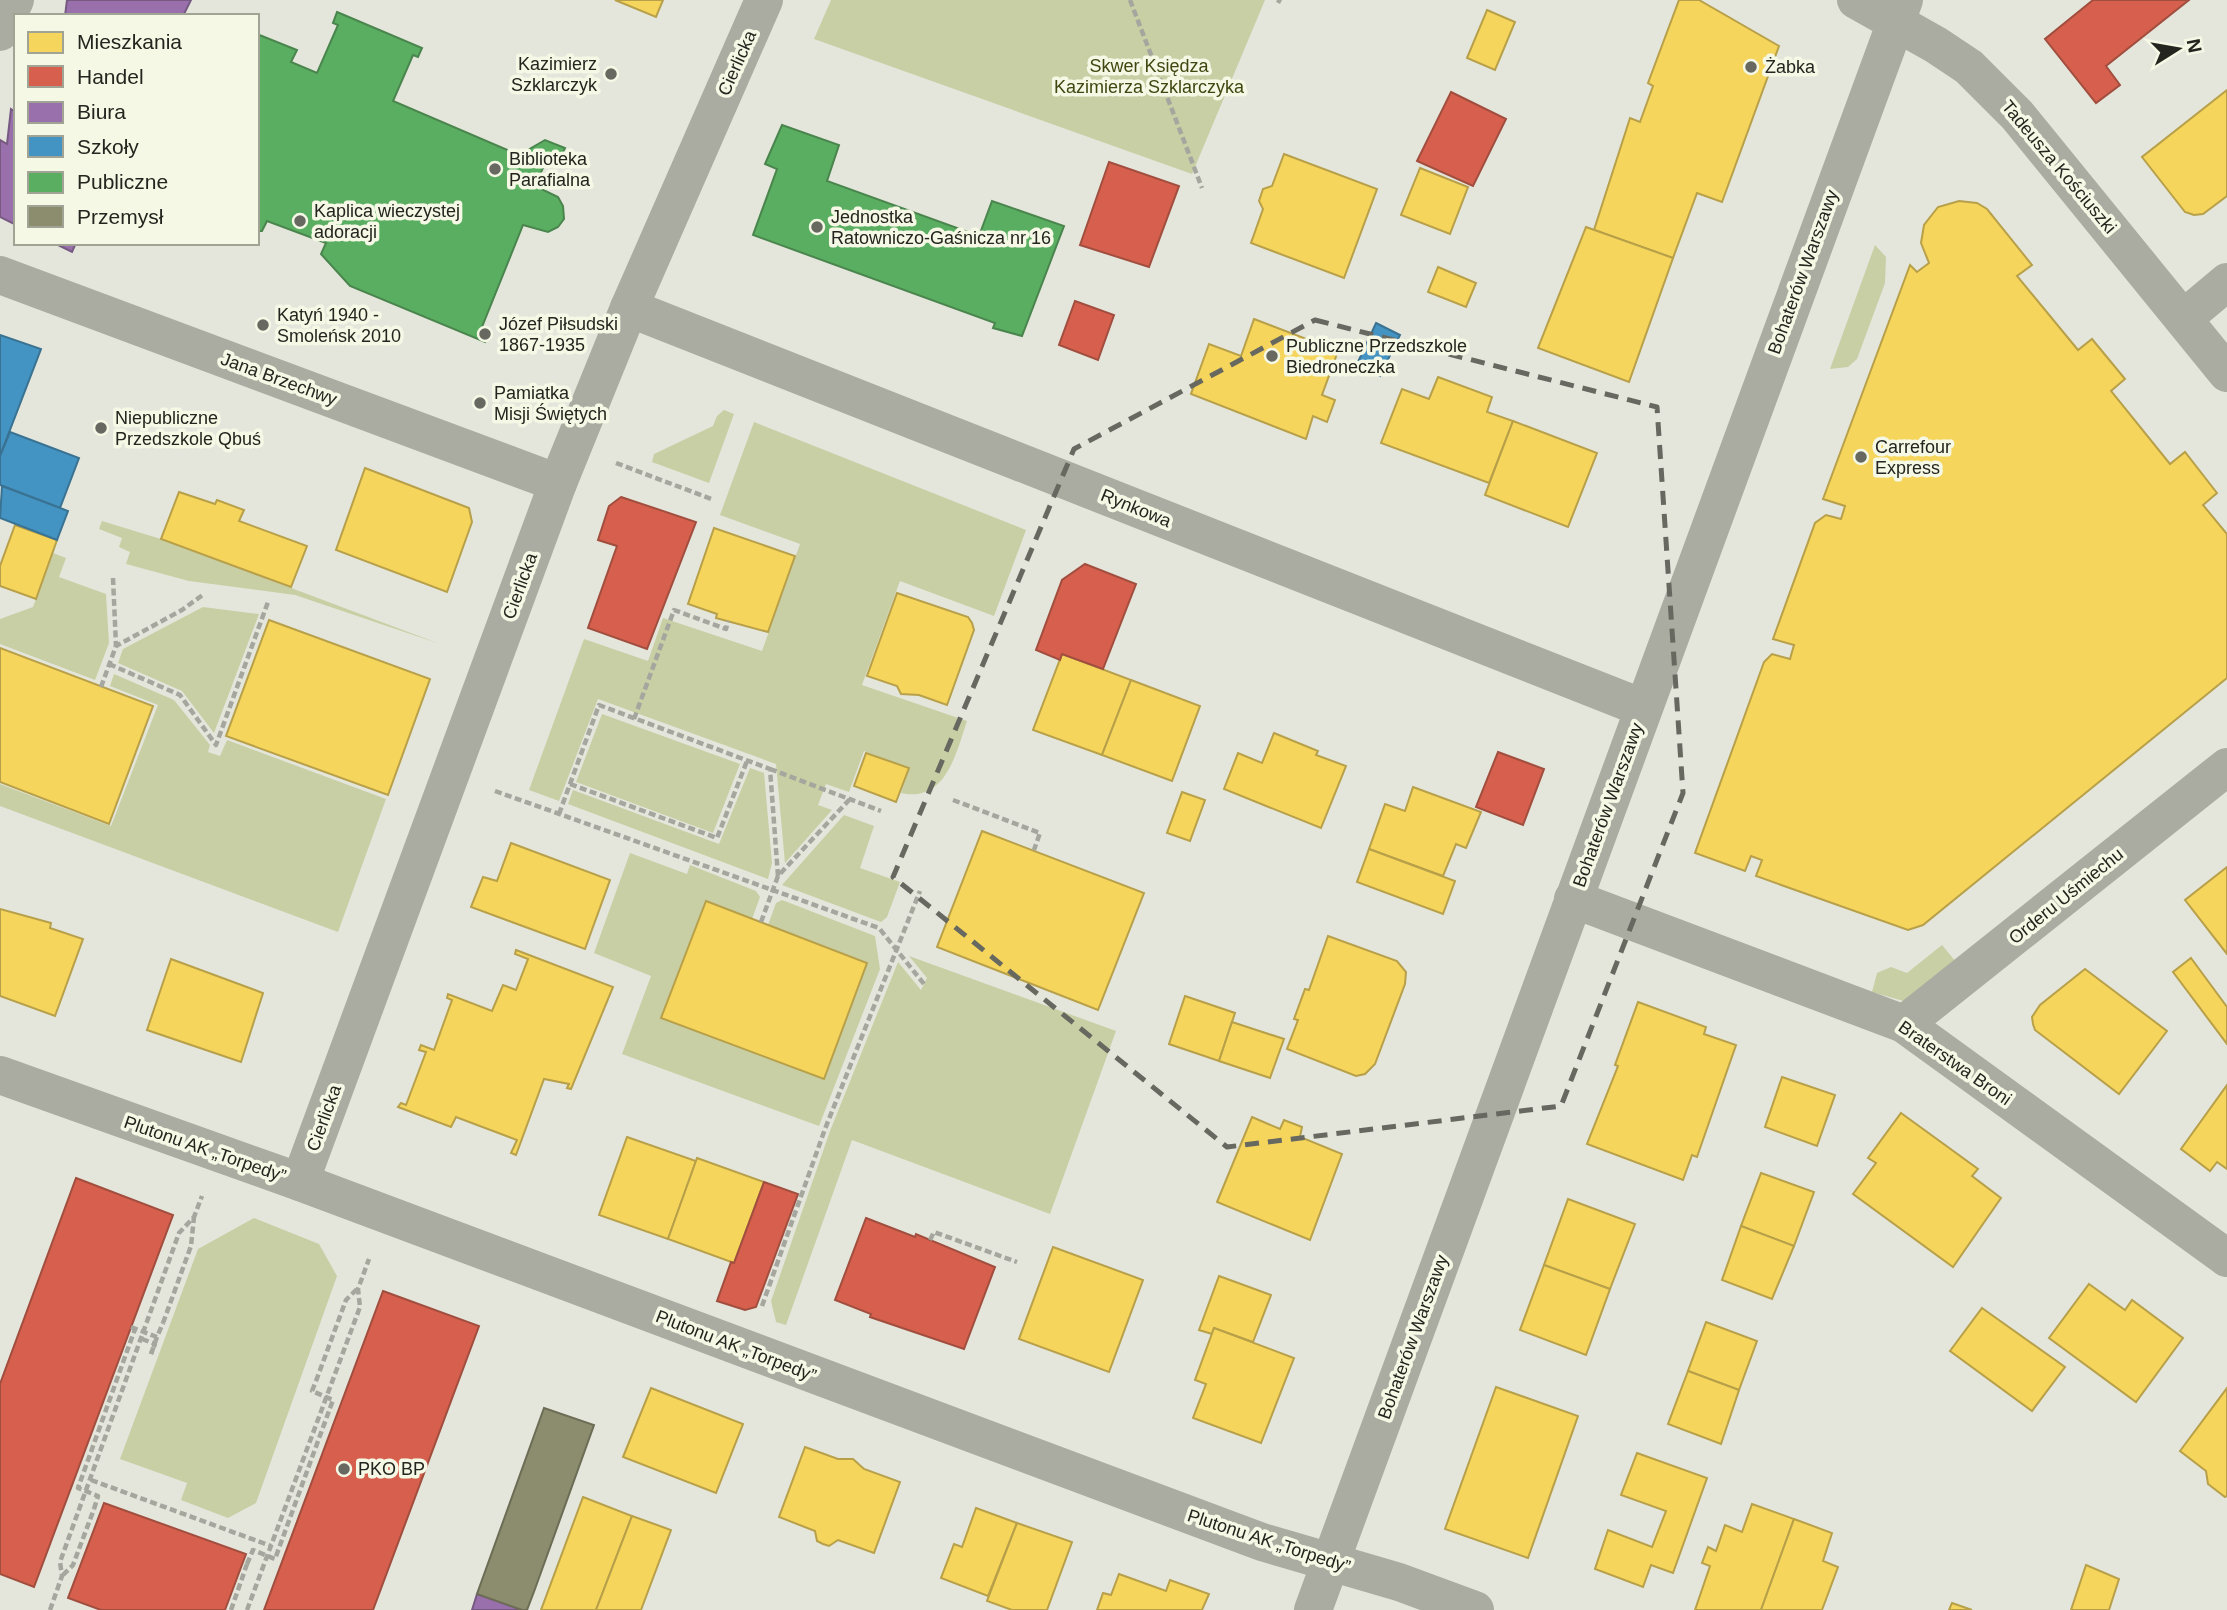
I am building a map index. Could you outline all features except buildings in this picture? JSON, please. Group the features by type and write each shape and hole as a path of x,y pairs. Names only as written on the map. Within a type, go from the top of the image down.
{"street":[{"path":"0,32 15,0"},
{"name":"Cierlicka","path":"300,1182 558,483 629,308 764,0"},
{"name":"Tadeusza Kościuszki","path":"1856,0 1900,11 1969,67 2017,115 2227,373"},
{"name":"Bohaterów Warszawy","path":"1313,1610 1900,11"},
{"name":"Jana Brzechwy","path":"0,275 558,483"},
{"path":"2184,318 2227,282"},
{"name":"Rynkowa","path":"629,308 1643,708"},
{"name":"Orderu Uśmiechu","path":"1904,1024 2227,767"},
{"name":"Braterstwa Broni","path":"1573,899 1904,1024 2227,1258"},
{"name":"Plutonu AK „Torpedy”","path":"0,1075 300,1182 1262,1542 1399,1582 1475,1610"}],"path":[{"path":"1130,0 1202,188"},
{"path":"614,463 715,500"},
{"path":"101,687 116,646 113,578"},
{"path":"116,646 182,610 204,594"},
{"path":"109,664 180,695 216,745 268,602"},
{"path":"634,719 674,610 726,629 728,621"},
{"path":"559,814 599,705 881,811"},
{"path":"570,784 716,838 747,761"},
{"path":"761,922 778,876 769,769"},
{"path":"489,789 879,928 924,984"},
{"path":"778,876 850,799"},
{"path":"953,800 1040,833 1034,850"},
{"path":"748,1350 825,1129 920,891"},
{"path":"142,1339 155,1344 151,1354 157,1337 163,1323 191,1246 194,1217 205,1189"},
{"path":"62,1576 60,1562 179,1233 194,1217"},
{"path":"930,1240 933,1233 1017,1262"},
{"path":"247,1610 360,1307 358,1289 372,1252"},
{"path":"230,1610 253,1550 275,1559 333,1400 312,1391 345,1300 358,1289"},
{"path":"50,1610 62,1576 73,1565 98,1496 78,1488 133,1328 157,1337"},
{"path":"90,1480 271,1546"}],"highlighted area":[{"path":"1315,320 1657,407 1683,793 1561,1106 1227,1147 893,877 1074,449"}],"green space":[{"name":"Skwer Księdza Kazimierza Szklarczyka","path":"831,0 1265,0 1192,174 814,39"},
{"path":"1875,245 1886,257 1885,283 1857,359 1848,367 1830,369"},
{"path":"724,410 734,414 709,483 652,462 654,454 713,426 717,416"},
{"path":"754,422 1026,530 994,616 900,581 862,685 967,721 947,773 929,790 916,794 901,793 909,768 864,751 849,792 826,784 818,805 832,810 785,863 776,764 598,699 559,801 529,790 584,639 648,661 663,618 762,651 800,544 720,515"},
{"path":"102,521 161,539 440,644 295,595 189,581 126,564 130,552 119,547 122,538 99,529"},
{"path":"53,553 66,558 59,577 106,594 109,643 95,680 0,644 0,619 33,607"},
{"path":"203,607 259,614 214,733 182,691 118,663 123,649"},
{"path":"114,674 174,700 210,745 208,752 220,756 227,740 386,799 338,932 0,806 0,784 111,826 158,705 110,686"},
{"path":"602,714 740,764 713,833 576,782"},
{"path":"750,768 764,773 772,863 768,879 568,804 573,790 719,844"},
{"path":"844,815 874,826 860,868 900,882 887,917 881,922 782,885"},
{"path":"630,853 687,874 690,865 756,891 760,897 752,919 706,901 661,1017 824,1079 867,963 768,925 776,903 782,900 875,936 880,969 819,1126 622,1054 651,976 594,953"},
{"path":"1942,945 1956,962 1907,1002 1872,992 1877,973 1891,967 1907,973"},
{"path":"909,956 1116,1031 1050,1214 852,1140 786,1325 776,1322 771,1301 830,1131 898,962 921,990 927,978"},
{"path":"254,1218 319,1244 337,1276 256,1503 228,1518 181,1500 187,1483 120,1459 198,1249"}],"place":[{"name":"Żabka","path":"1751,67"},
{"name":"Kazimierz Szklarczyk","path":"611,74"},
{"name":"Biblioteka Parafialna","path":"495,169"},
{"name":"Kaplica wieczystej adoracji","path":"300,221"},
{"name":"Jednostka Ratowniczo-Gaśnicza nr 16","path":"817,227"},
{"name":"Katyń 1940 - Smoleńsk 2010","path":"263,325"},
{"name":"Józef Piłsudski 1867-1935","path":"485,334"},
{"name":"Publiczne Przedszkole Biedroneczka","path":"1272,356"},
{"name":"Pamiątka Misji Świętych","path":"480,403"},
{"name":"Niepubliczne Przedszkole Qbuś","path":"101,428"},
{"name":"Carrefour Express","path":"1861,457"},
{"name":"PKO BP","path":"344,1469"}]}
